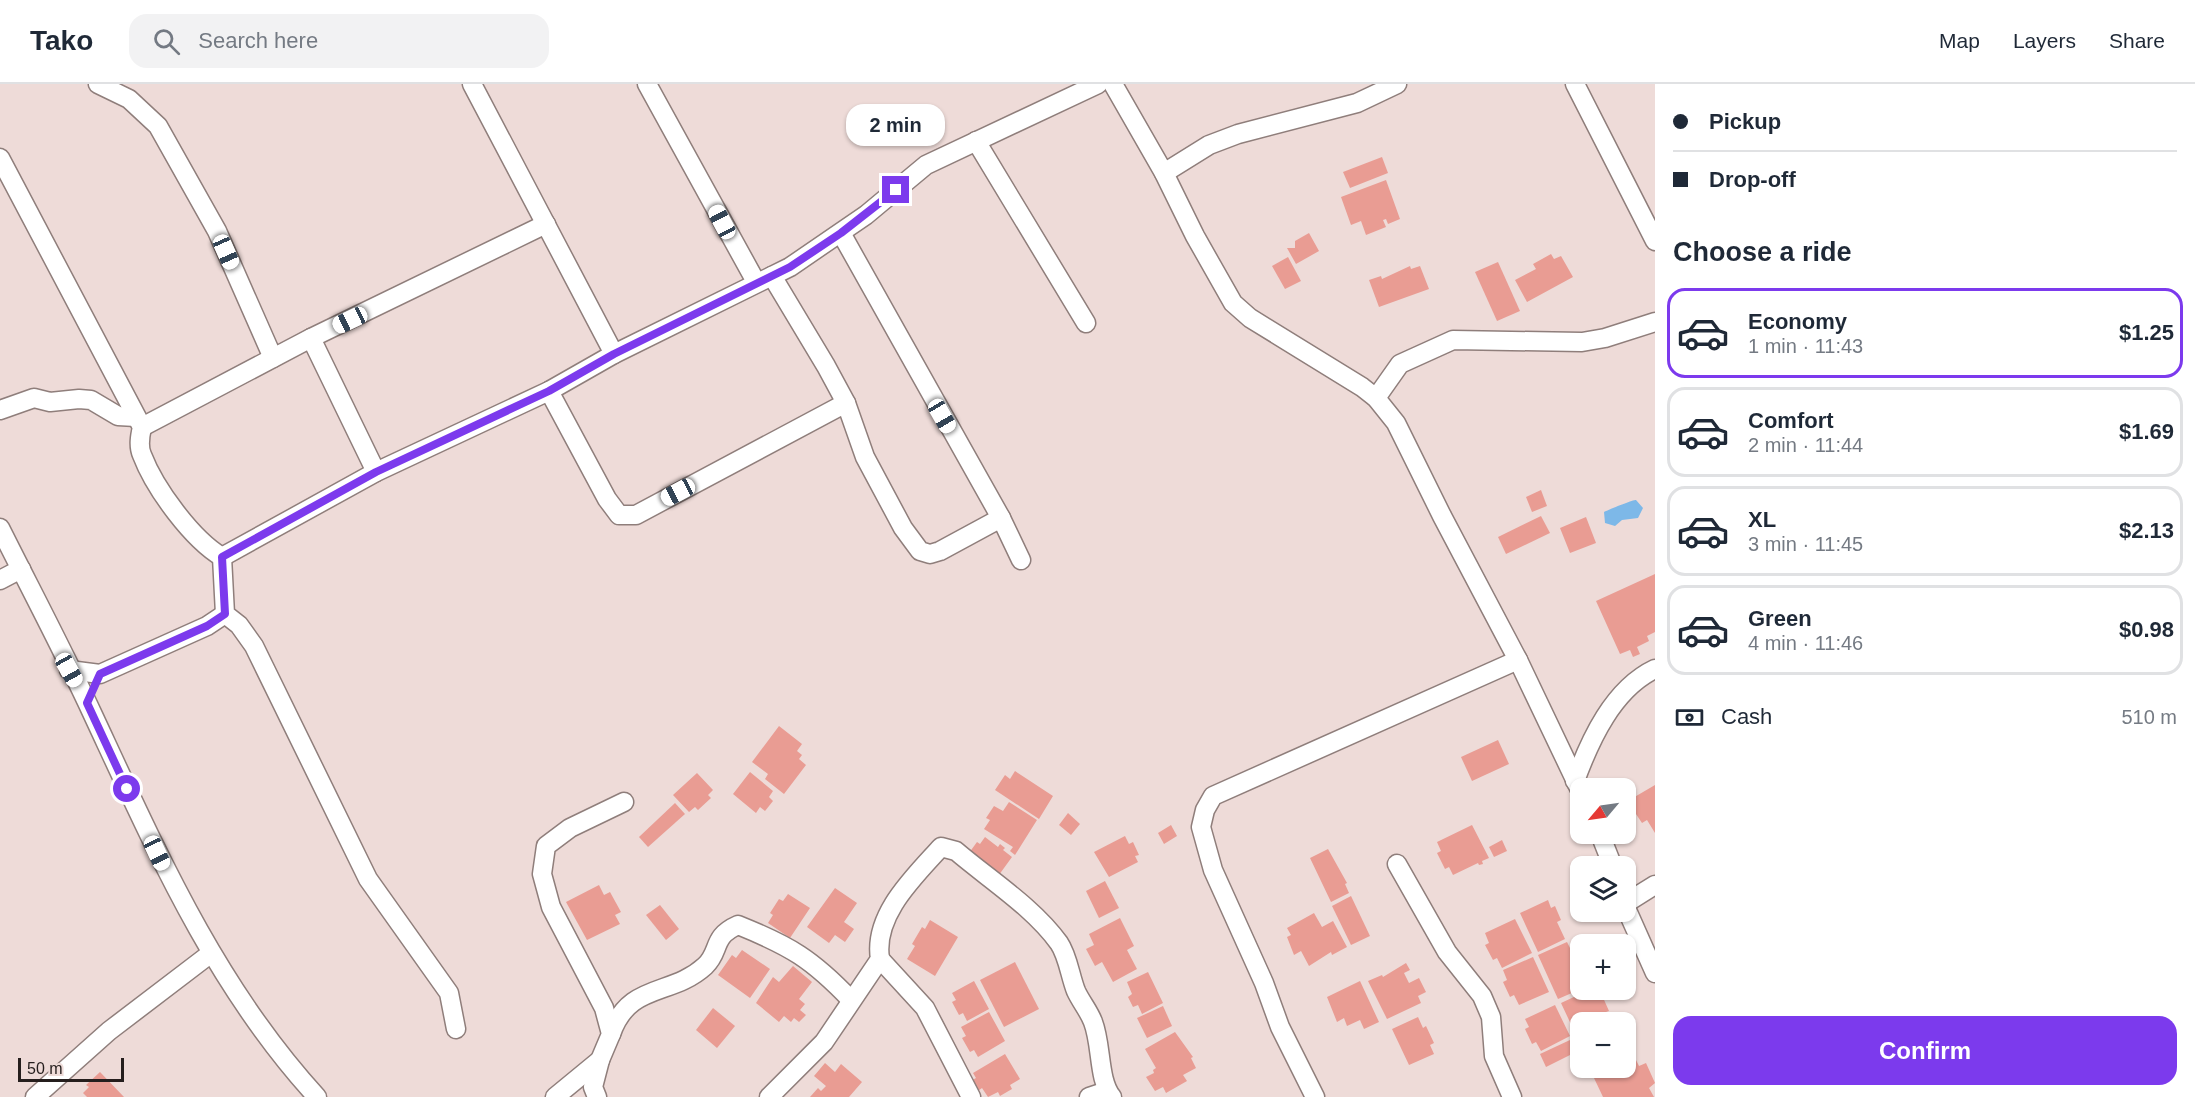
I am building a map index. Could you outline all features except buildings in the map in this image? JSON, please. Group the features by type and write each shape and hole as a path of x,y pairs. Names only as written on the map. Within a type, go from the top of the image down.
{"street":[{"path":"98,84 129,99 158,126 217,231 273,358"},
{"path":"472,84 614,354"},
{"path":"647,84 764,279 795,309 846,403 865,457 903,528 920,551 930,554 940,551 1001,518"},
{"path":"222,557 376,472 549,391 614,354 675,326 790,267 841,233 926,165 1098,84"},
{"path":"1113,84 1164,173 1195,236 1233,303 1250,318 1376,398 1396,423 1475,581 1518,660 1574,778"},
{"path":"1164,173 1209,145 1265,124 1358,103 1397,84"},
{"path":"1575,84 1655,241"},
{"path":"976,141 1086,323"},
{"path":"0,158 139,422 141,454 158,485 193,533 208,549 222,557"},
{"path":"0,410 34,398 50,402 91,400 118,416 139,422 546,224"},
{"path":"841,233 1001,518 1021,560"},
{"path":"1376,398 1400,364 1453,340 1543,339 1582,342 1605,338 1655,322"},
{"path":"311,338 376,472"},
{"path":"549,391 607,500 619,515 636,515 846,403"},
{"path":"0,528 87,703 167,874 210,954 246,1009 317,1097"},
{"path":"222,557 225,614 238,625 254,646 368,879 449,993 456,1029"},
{"path":"0,580 21,569"},
{"path":"69,670 100,674 207,626 225,614"},
{"path":"1315,1097 1280,1027 1264,983 1213,870 1201,827 1205,810 1213,796 1518,660"},
{"path":"1581,778 1601,724 1630,687 1655,669"},
{"path":"87,703 100,674"},
{"path":"611,1034 604,1008 551,907 542,874 546,846 570,828 624,802"},
{"path":"971,1097 925,1008 880,959 877,942 902,891 941,847 956,851 1032,914 1060,944 1074,987 1083,1006 1092,1017 1100,1041 1101,1065 1110,1094 1089,1097"},
{"path":"1397,864 1447,952 1482,996 1491,1017 1494,1056 1512,1097"},
{"path":"1636,897 1655,885"},
{"path":"1632,922 1655,973"},
{"path":"597,1097 593,1087 600,1060 617,1016 642,995 674,985 706,965 723,931 738,925 781,942 806,958 822,969 851,1000"},
{"path":"34,1097 110,1031 210,954"},
{"path":"769,1097 824,1042 880,959"},
{"path":"555,1097 600,1060"}],"water":[{"path":"1636,500 1643,508 1638,518 1622,520 1615,526 1605,523 1604,512"}],"route":[{"path":"127,789 87,703 100,674 207,626 225,614 222,557 376,472 549,391 614,354 675,326 756,282 790,267 866,215 896,190"}]}
